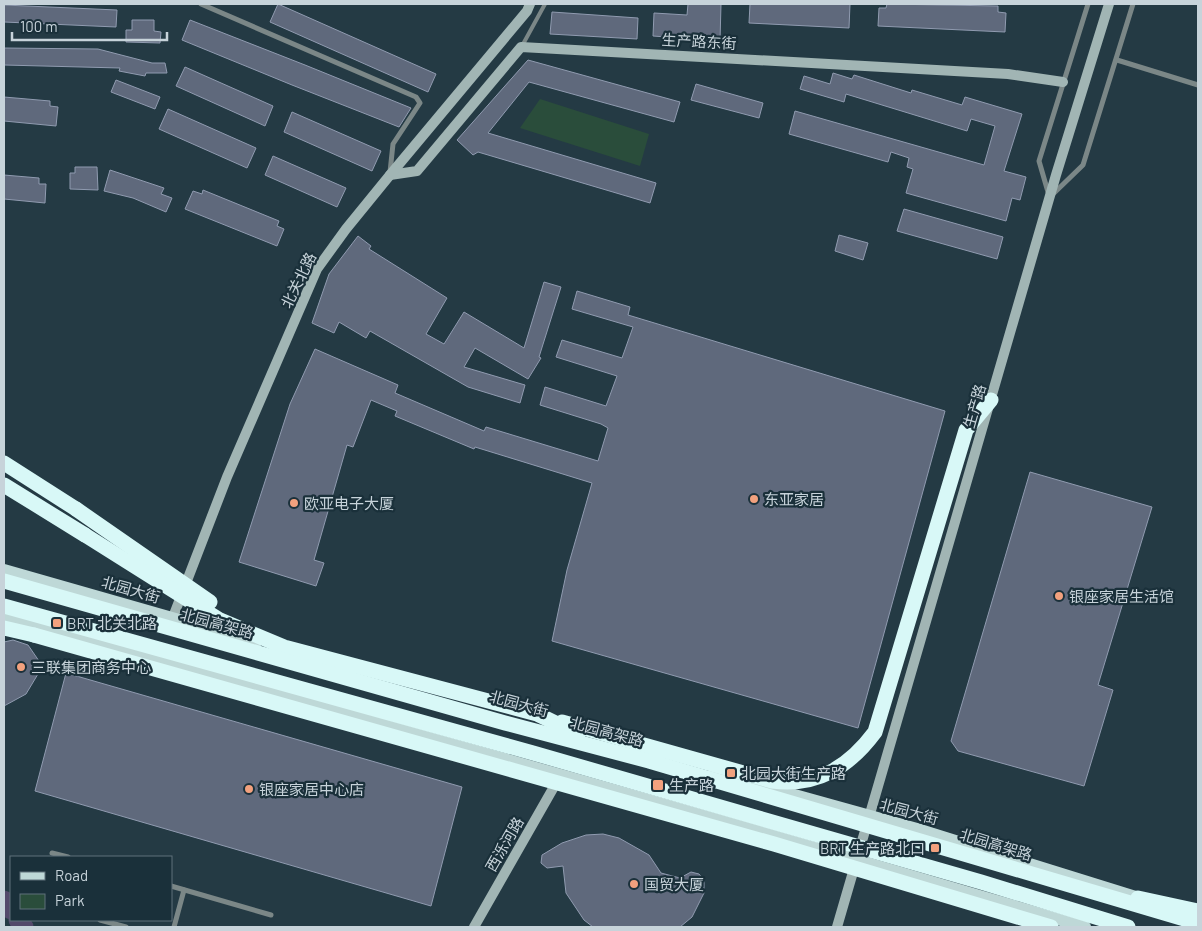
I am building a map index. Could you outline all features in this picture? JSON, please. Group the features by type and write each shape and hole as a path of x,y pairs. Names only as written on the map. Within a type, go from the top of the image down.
{"highway":[{"path":"4,485 220,620 284,647 469,695 772,781 801,782 817,779 835,772 859,752 875,732 966,430 991,400"},
{"path":"4,463 76,509 228,615 284,647"},
{"name":"北园高架路","path":"4,581 649,761 1198,923"},
{"path":"4,606 652,788 981,882 1128,927"},
{"path":"4,628 34,634 774,844 1051,927"},
{"path":"4,632 34,634"},
{"path":"379,687 469,695"},
{"path":"364,707 448,753"},
{"path":"537,714 569,731 649,761"},
{"path":"539,778 652,788"},
{"path":"1138,898 1198,911"}],"main road":[{"name":"北园大街","path":"4,570 173,618 368,678 917,829 1198,917"},
{"path":"4,617 560,776 744,826 856,861 1085,927"}],"street":[{"path":"201,4 416,97 420,103 393,144 390,175 418,172 521,48"},
{"name":"北关北路","path":"173,618 227,477 317,269 346,229 527,11 530,4"},
{"path":"1088,4 1040,160 1050,197 1083,165 1133,4"},
{"name":"生产路","path":"856,861 1050,197 1109,4"},
{"name":"生产路东街","path":"521,48 1008,74 1063,82"},
{"path":"1116,60 1198,85"},
{"name":"西泺河路","path":"474,927 560,776"},
{"path":"52,853 64,856"},
{"path":"837,927 856,861"},
{"path":"172,886 271,915"},
{"path":"174,927 184,890"},
{"path":"104,921 126,927"}],"lane":[{"path":"521,48 545,4"}],"green space":[{"path":"540,99 649,134 640,166 520,128"}],"building":[{"path":"278,4 436,74 428,92 270,22"},
{"path":"688,4 721,4 720,41 653,36 654,13 687,15"},
{"path":"750,4 850,4 849,28 749,23"},
{"path":"887,4 998,6 998,12 1006,13 1005,32 878,26 879,8 886,8"},
{"path":"4,5 117,10 116,27 4,22"},
{"path":"552,12 638,18 637,39 550,34"},
{"path":"132,20 154,20 154,31 161,32 160,43 126,42 126,30 132,30"},
{"path":"190,20 411,108 399,127 292,85 182,40"},
{"path":"4,48 98,49 152,63 165,63 167,73 146,73 145,76 119,71 120,68 4,65"},
{"path":"528,60 680,102 674,122 529,82 488,133 656,183 650,203 478,152 473,155 457,140"},
{"path":"185,67 273,106 265,126 176,86"},
{"path":"833,73 852,79 854,75 911,93 912,90 962,105 965,97 1022,114 1004,171 1026,177 1020,200 1012,198 1006,221 906,193 913,169 907,167 909,158 891,152 888,162 789,134 795,111 984,165 995,126 971,119 967,131 846,94 844,102 800,89 804,76 830,84"},
{"path":"116,80 160,97 155,109 111,92"},
{"path":"696,84 763,103 759,118 691,100"},
{"path":"4,97 50,101 50,106 58,107 56,126 4,121"},
{"path":"168,109 256,148 247,168 159,129"},
{"path":"292,112 381,151 372,171 284,132"},
{"path":"273,156 346,188 337,207 265,175"},
{"path":"75,167 97,167 98,190 70,189 70,173 75,173"},
{"path":"110,170 164,188 161,194 172,198 166,212 133,198 104,191"},
{"path":"4,175 39,178 39,184 46,184 45,203 4,199"},
{"path":"203,190 279,221 277,226 284,229 277,246 185,209 193,191 202,194"},
{"path":"904,209 1003,237 997,259 897,231"},
{"path":"839,235 868,243 863,260 835,251"},
{"path":"358,236 371,246 369,249 447,298 426,334 444,344 464,312 524,348 544,282 561,287 539,357 541,358 528,379 475,348 464,367 525,385 520,403 468,387 370,331 366,338 339,322 334,333 312,323 329,274"},
{"name":"东亚家居","path":"577,291 630,307 628,315 945,411 858,728 552,641 567,570 592,483 475,447 474,449 395,416 397,411 371,400 353,447 347,445 314,560 324,563 316,586 239,562 290,404 315,349 398,385 395,393 484,431 486,427 598,461 608,428 601,424 540,405 545,387 606,406 617,376 556,357 562,340 622,358 633,327 572,309"},
{"name":"银座家居生活馆","path":"1030,472 1152,507 1098,685 1113,690 1084,786 958,751 951,741"},
{"name":"三联集团商务中心","path":"13,640 28,645 39,661 38,674 26,694 4,706 4,642"},
{"name":"银座家居中心店","path":"66,673 462,787 431,906 35,791"},
{"name":"国贸大厦","path":"603,834 619,838 649,855 661,873 680,878 691,872 699,874 704,880 704,893 692,917 680,927 593,927 584,920 566,893 563,866 547,868 541,863 542,855 562,843 586,835"}],"waterway":[{"path":"4,900 10,909"},
{"path":"19,921 24,927"}],"place":[{"name":"东亚家居","path":"754,499"},
{"name":"欧亚电子大厦","path":"294,503"},
{"name":"银座家居生活馆","path":"1059,596"},
{"name":"BRT 北关北路","path":"57,623"},
{"name":"三联集团商务中心","path":"21,667"},
{"name":"北园大街生产路","path":"731,773"},
{"name":"生产路","path":"658,785"},
{"name":"银座家居中心店","path":"249,789"},
{"name":"BRT 生产路北口","path":"935,848"},
{"name":"国贸大厦","path":"634,884"}]}
